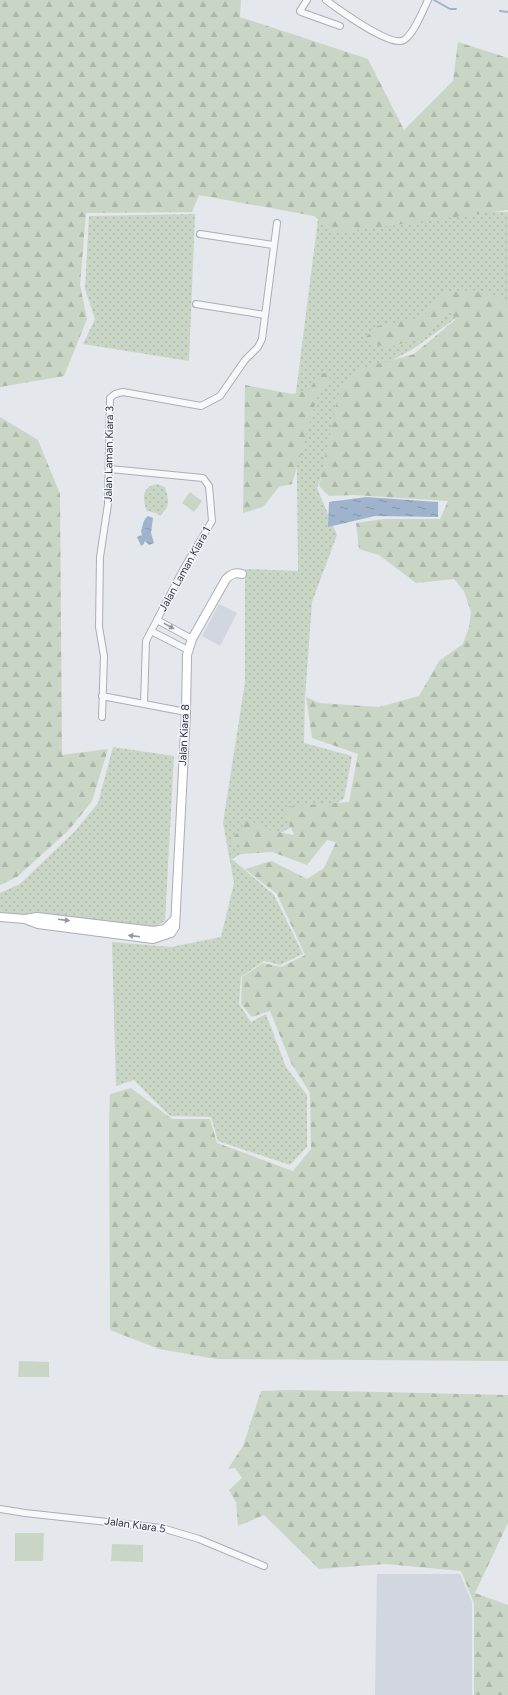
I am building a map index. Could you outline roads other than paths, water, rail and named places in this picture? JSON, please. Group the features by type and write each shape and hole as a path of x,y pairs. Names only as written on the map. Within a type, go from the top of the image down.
{"street":[{"path":"307,0 300,11 301,12 340,26"},
{"path":"326,0 363,25 393,42 400,42 410,34 428,0"},
{"name":"Jalan Laman Kiara 3","path":"102,717 104,656 99,627 100,557 108,504 110,469 110,398 115,394 123,392 201,406 220,396 245,360 258,347 262,339 277,223"},
{"path":"200,234 273,245"},
{"path":"196,304 265,316"},
{"name":"Jalan Laman Kiara 1","path":"110,469 203,478 209,486 212,521 184,568 146,641 144,704"},
{"name":"Jalan Kiara 8","path":"1,917 25,919 38,924 153,938 171,933 175,927 176,919 188,650 192,639 226,579 231,574 242,574"},
{"path":"157,620 192,639"},
{"path":"151,631 188,650"},
{"path":"102,696 186,712"},
{"name":"Jalan Kiara 5","path":"0,1509 162,1528 198,1539 264,1566"}],"water":[{"path":"366,497 438,502 438,517 375,516 328,527 329,502"},
{"path":"148,516 153,518 151,533 154,543 149,545 145,541 141,546 137,537 142,535 141,531 143,523"}],"waterway":[{"path":"434,0 450,9 456,9"},
{"path":"500,11 508,12"}]}
